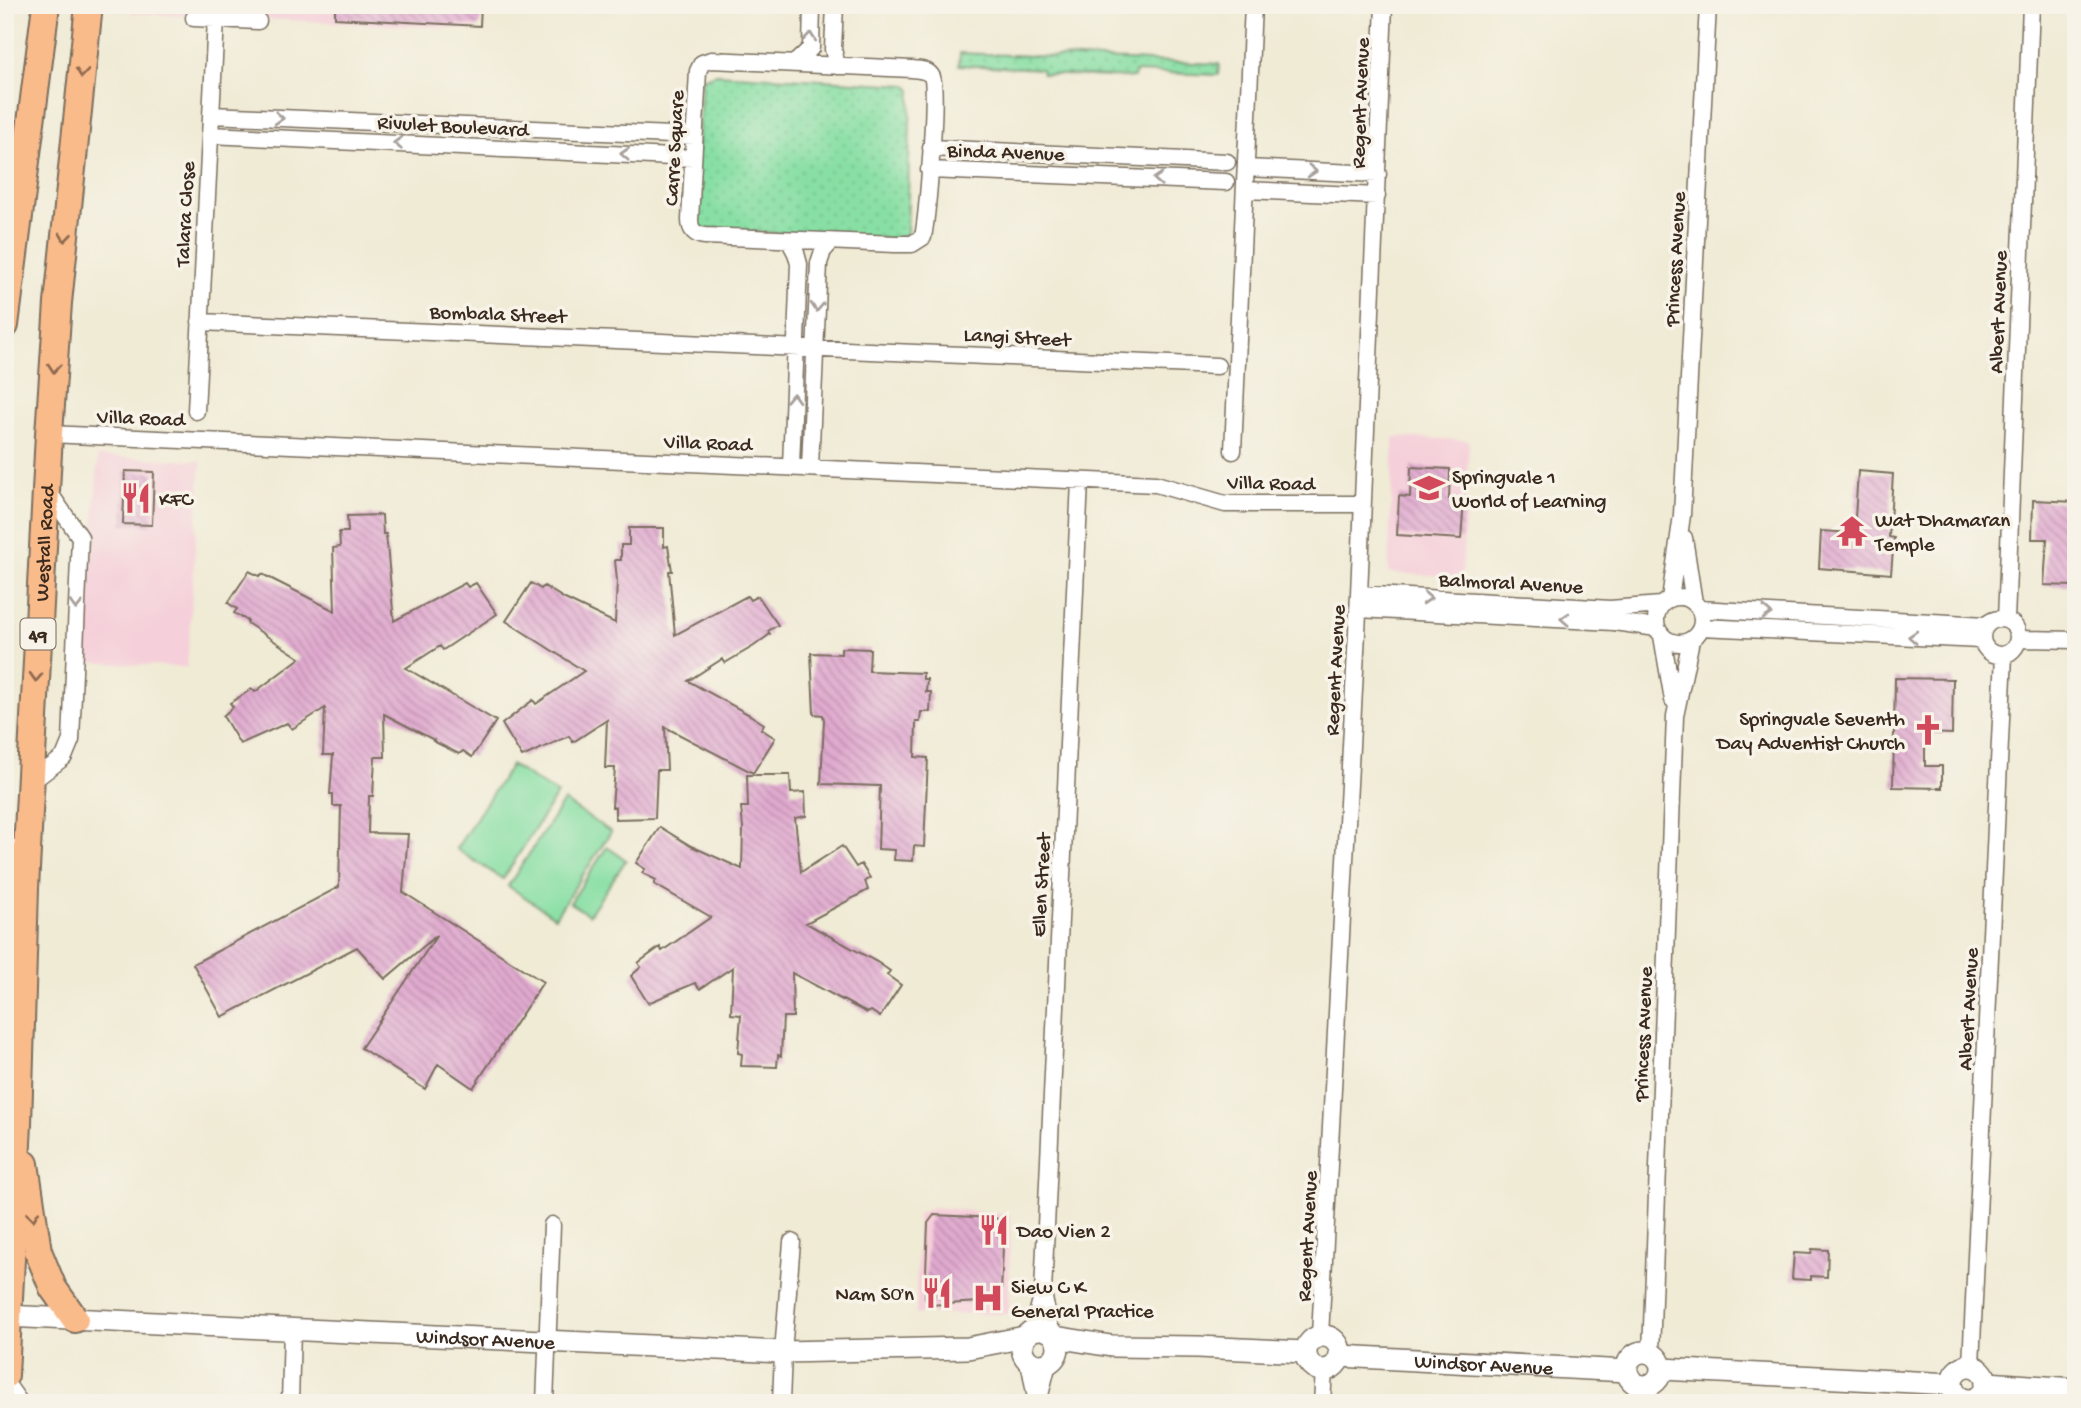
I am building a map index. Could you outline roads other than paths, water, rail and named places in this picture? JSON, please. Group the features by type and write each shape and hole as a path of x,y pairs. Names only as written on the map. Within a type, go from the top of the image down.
{"main road":[{"path":"5,325 46,5"},
{"name":"Westall Road","path":"5,1376 18,1124 17,848 31,782 49,434 60,290 89,5"},
{"path":"18,1124 38,1251 53,1288 75,1319"}],"street":[{"path":"795,63 811,48 812,5"},
{"path":"835,5 833,49 837,66"},
{"path":"1233,451 1253,5"},
{"name":"Regent Avenue","path":"1321,1336 1358,601 1384,5"},
{"name":"Princess Avenue","path":"1666,602 1682,515 1709,5"},
{"name":"Albert Avenue","path":"2006,620 2031,5"},
{"path":"194,18 258,21"},
{"name":"Talara Close","path":"195,411 216,19"},
{"name":"Carre Square","path":"711,61 795,63 912,69 929,74 933,85 931,148 926,220 920,240 904,244 831,242 695,234 691,230 698,71 702,64 711,61"},
{"name":"Rivulet Boulevard","path":"211,115 694,136"},
{"path":"483,147 484,127"},
{"path":"5,155 30,135"},
{"name":"Rivulet Boulevard","path":"210,135 693,158"},
{"name":"Binda Avenue","path":"931,148 1227,162"},
{"name":"Binda Avenue","path":"1082,175 1083,155"},
{"path":"1246,168 1378,174"},
{"name":"Binda Avenue","path":"929,170 1226,182"},
{"path":"1245,190 1377,196"},
{"path":"789,240 799,264 791,466"},
{"path":"810,467 819,263 823,251 831,242"},
{"name":"Bombala Street","path":"200,322 815,347"},
{"name":"Langi Street","path":"815,347 1217,366"},
{"name":"Villa Road","path":"49,434 1156,484 1225,504 1362,504"},
{"name":"Ellen Street","path":"1038,1403 1080,481"},
{"name":"Westall Road","path":"31,782 64,757 71,740 80,537 46,487"},
{"name":"Princess Avenue","path":"1682,515 1696,606"},
{"path":"1984,632 1696,606 1683,598 1666,602 1656,615 1660,632 1676,643 1695,634 1984,632 1995,620 2006,620 2015,628 2018,639 2014,649 2004,655 1989,653 1984,632"},
{"name":"Balmoral Avenue","path":"1358,601 1609,609 1666,602"},
{"name":"Balmoral Avenue","path":"1358,601 1614,622 1660,632"},
{"path":"1695,634 1696,606"},
{"name":"Princess Avenue","path":"1660,632 1675,716"},
{"name":"Princess Avenue","path":"1652,1378 1675,716 1695,634"},
{"path":"2018,639 2076,640"},
{"name":"Albert Avenue","path":"1971,1366 2004,655"},
{"path":"545,1403 552,1226"},
{"path":"781,1403 792,1242"},
{"name":"Windsor Avenue","path":"6,1316 783,1352 1111,1346 1305,1352"},
{"path":"290,1403 292,1329"},
{"path":"1322,1403 1337,1344 1332,1338 1321,1336 1312,1339 1305,1352 1313,1367 1332,1363"},
{"path":"1652,1378 1639,1352 1634,1355 1627,1365 1627,1371 1634,1384 1652,1378 1952,1384"},
{"name":"Windsor Avenue","path":"1332,1363 1627,1371"},
{"path":"1965,1366 1971,1366 1984,1373 1987,1383 1983,1394 1968,1402 1955,1394 1952,1384 1955,1373 1965,1366"},
{"path":"5,1382 20,1403"},
{"path":"1987,1383 2076,1389"}],"place":[{"name":"Springvale 1 World of Learning","path":"1429,488"},
{"name":"KFC","path":"136,498"},
{"name":"Wat Dhamaran Temple","path":"1852,531"},
{"name":"Springvale Seventh Day Adventist Church","path":"1928,730"},
{"name":"Dao Vien 2","path":"994,1230"},
{"name":"Nam Sơn","path":"937,1293"},
{"name":"Siew C K General Practice","path":"988,1298"}]}
